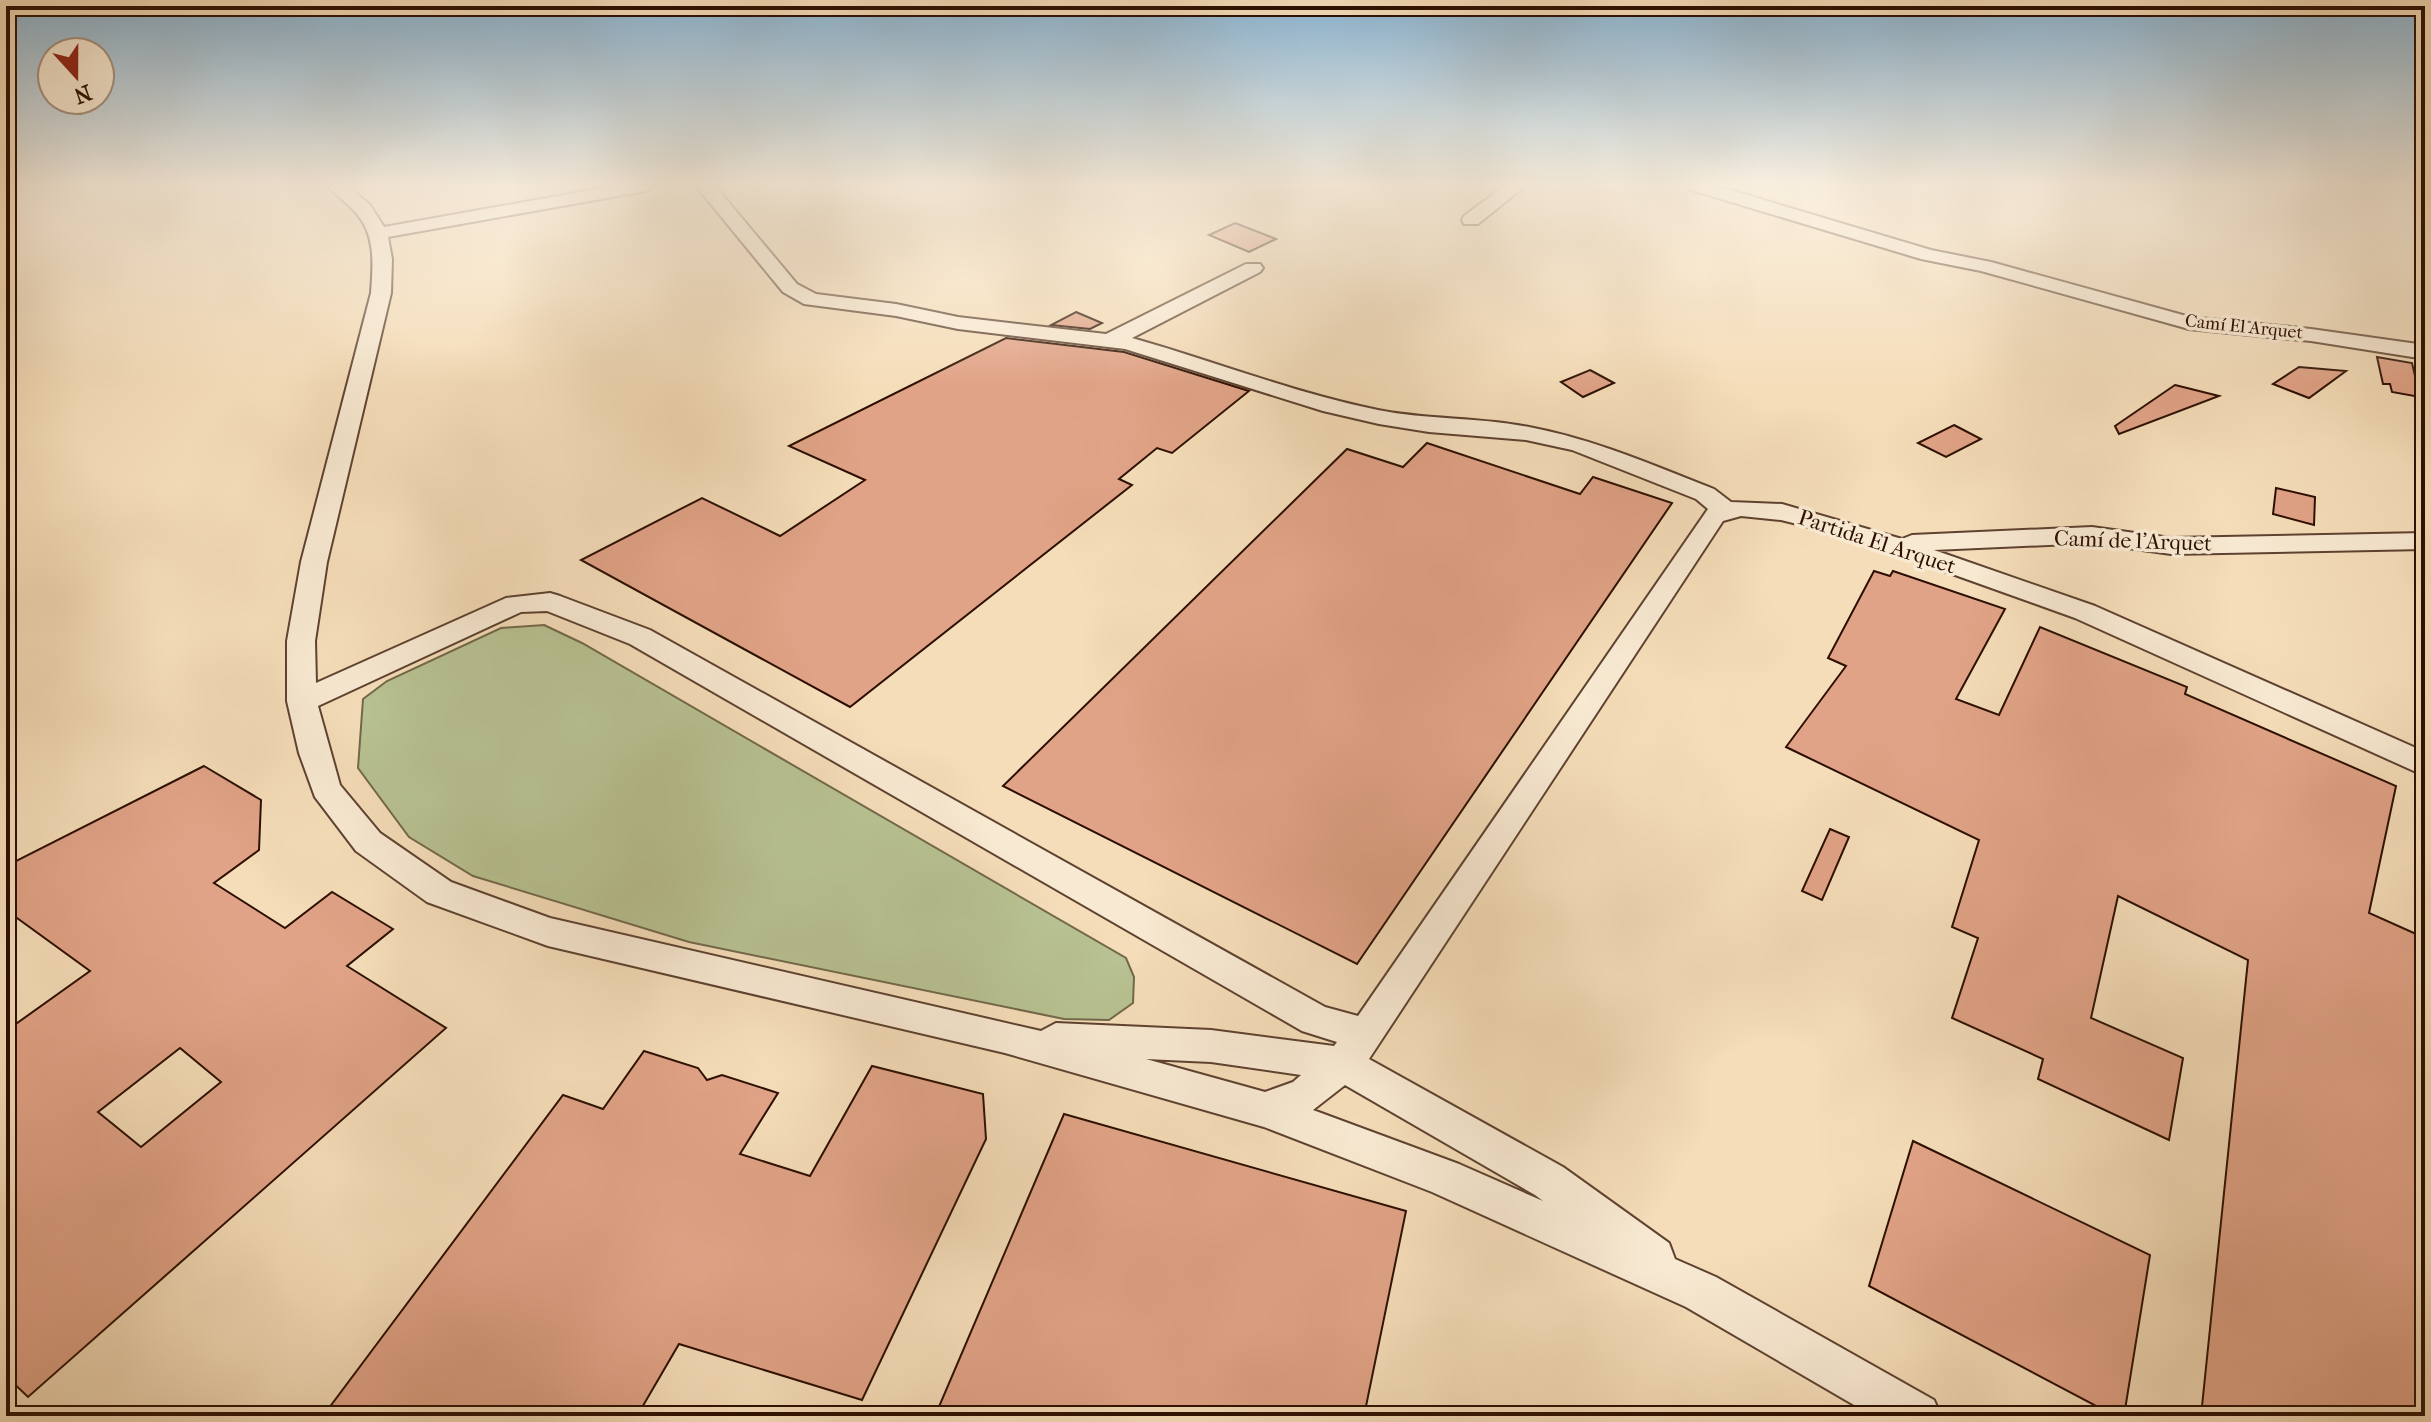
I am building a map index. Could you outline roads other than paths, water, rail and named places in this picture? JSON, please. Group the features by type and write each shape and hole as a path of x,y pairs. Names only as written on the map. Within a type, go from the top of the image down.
{"street":[{"path":"384,252 381,293 311,575 301,641 302,701 314,753 326,789 368,842 439,892 548,932 1005,1037 1265,1110 1445,1178 1701,1292 1918,1416"},
{"path":"760,252 790,288 811,300 896,310 958,323 1127,343 1331,406 1379,417 1429,425 1526,433 1579,445 1705,494 1727,512"},
{"name":"Camí El Arquet","path":"1919,252 1984,266 2189,323 2311,335 2425,352"},
{"path":"1109,341 1253,268"},
{"name":"Partida El Arquet","path":"1727,512 1739,508 1782,512 1888,543 2085,612 2425,765"},
{"path":"1265,1110 1306,1095 1354,1050 1714,516 1727,512"},
{"name":"Camí de l'Arquet","path":"1888,543 2092,535 2171,546 2425,541"},
{"path":"302,701 516,604 550,602 640,637 1315,1020 1354,1050 1549,1181 1701,1292"},
{"path":"1005,1037 1354,1050"}]}
